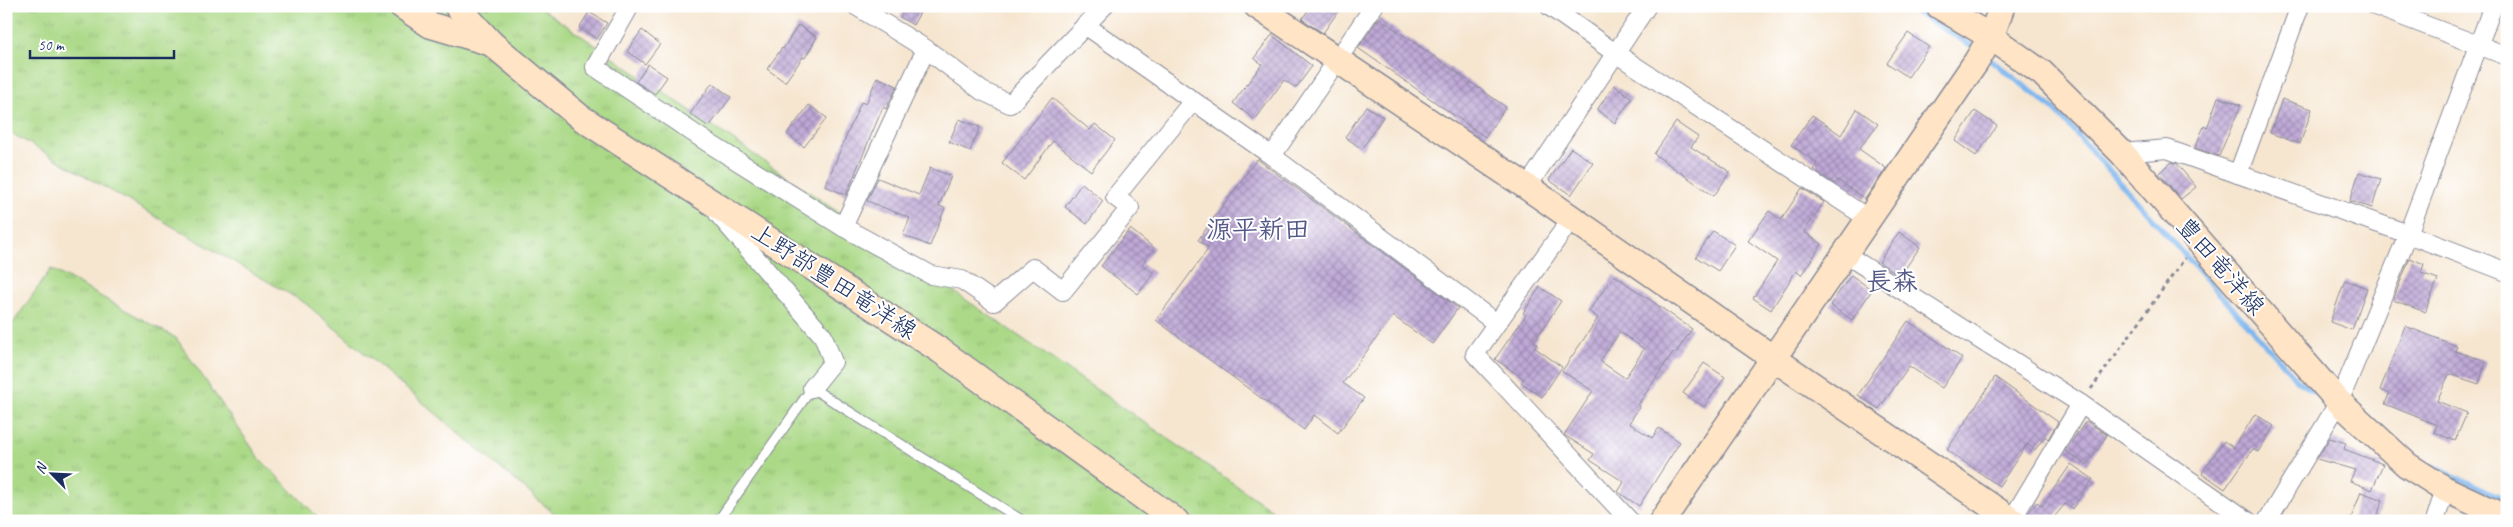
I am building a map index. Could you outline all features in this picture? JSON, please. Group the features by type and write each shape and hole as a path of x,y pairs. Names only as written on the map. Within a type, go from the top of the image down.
{"main road":[{"name":"上野部豊田竜洋線","path":"402,6 430,26 492,43"},
{"name":"上野部豊田竜洋線","path":"457,6 492,43 580,117 941,351 1176,521"},
{"path":"1257,6 1527,187 1773,358 2012,520"},
{"name":"豊田竜洋線","path":"1939,6 1991,37 2042,73 2122,153 2340,402 2407,465 2445,489 2507,518"},
{"path":"1662,521 1991,37 2002,6"}],"street":[{"path":"630,6 595,68 707,142 843,227 931,275 962,280 994,302 1033,268 1063,291 1130,208 1115,197 1193,100"},
{"path":"856,6 926,49 982,91 1010,104 1104,6"},
{"path":"1272,156 1374,6"},
{"path":"1549,6 1615,53 1869,219"},
{"path":"1527,187 1647,6"},
{"path":"2238,174 2300,6"},
{"path":"2375,6 2507,56"},
{"path":"2267,521 2340,402 2408,234 2493,6"},
{"path":"1085,25 1272,156 1496,323"},
{"path":"843,227 926,49"},
{"path":"2122,153 2167,149 2408,234 2507,272"},
{"path":"698,193 823,336 833,362 812,388"},
{"path":"1572,218 1475,354 1630,521"},
{"path":"1845,254 2081,404 2248,521"},
{"path":"2012,520 2081,404"},
{"path":"2435,521 2445,489"}],"lane":[{"path":"718,521 812,388 1023,521"}],"path":[{"path":"2081,404 2198,240"}],"green space":[{"path":"6,6 538,6 1288,521 563,521 305,303 6,130"},
{"path":"51,269 176,338 259,458 322,521 6,521 6,333"}],"building":[{"path":"906,6 924,6 913,25 900,17"},
{"path":"1311,6 1342,6 1323,33 1302,19"},
{"path":"589,12 607,23 597,39 579,28"},
{"path":"1379,18 1506,107 1485,137 1358,48"},
{"path":"798,25 817,37 805,58 803,57 785,82 767,69 783,49"},
{"path":"642,30 660,44 645,64 627,51"},
{"path":"1908,33 1929,47 1908,77 1887,63"},
{"path":"1272,35 1312,66 1296,88 1284,80 1255,120 1233,103 1262,64 1254,58"},
{"path":"648,64 667,77 655,94 636,82"},
{"path":"877,77 897,86 886,109 883,107 846,195 825,186 861,102 866,104"},
{"path":"712,83 731,97 709,127 690,114"},
{"path":"1614,85 1632,98 1615,123 1597,110"},
{"path":"2218,97 2241,105 2219,156 2195,148 2204,126 2207,128"},
{"path":"1052,98 1090,130 1095,124 1115,140 1091,171 1053,141 1024,180 1002,163"},
{"path":"2282,99 2312,109 2300,144 2270,133"},
{"path":"809,105 827,118 804,147 787,134"},
{"path":"1366,106 1383,117 1362,149 1345,137"},
{"path":"1857,109 1878,124 1859,149 1886,168 1865,199 1838,180 1835,184 1814,170 1817,163 1791,145 1812,115 1841,135"},
{"path":"1975,111 1997,126 1976,156 1955,141"},
{"path":"959,119 980,127 970,151 949,142"},
{"path":"1676,122 1698,137 1691,147 1730,172 1714,196 1654,154"},
{"path":"1571,148 1593,163 1571,195 1549,180"},
{"path":"1257,159 1458,308 1432,344 1393,316 1343,383 1364,398 1338,433 1314,415 1304,430 1156,320 1209,248 1198,240"},
{"path":"2172,162 2177,164 2196,187 2181,199 2159,173"},
{"path":"930,168 951,176 939,206 945,208 930,246 903,235 910,218 867,201 878,178 919,195"},
{"path":"2359,172 2381,179 2372,208 2350,201"},
{"path":"1082,183 1103,201 1087,224 1065,207"},
{"path":"1802,188 1824,202 1804,232 1822,244 1801,275 1796,271 1771,310 1753,298 1777,261 1748,241 1769,211 1781,220"},
{"path":"1130,229 1154,248 1142,264 1154,273 1138,294 1101,266"},
{"path":"1713,231 1735,245 1718,271 1696,257"},
{"path":"1899,232 1920,247 1900,276 1879,262"},
{"path":"2410,258 2424,264 2421,273 2438,279 2425,312 2393,300"},
{"path":"1614,275 1692,329 1675,354 1673,352 1638,405 1640,406 1629,423 1652,438 1659,428 1680,442 1639,506 1618,492 1624,482 1590,460 1594,454 1564,435 1593,391 1562,371 1598,318 1589,311","holes":["1620,332 1644,349 1625,378 1600,361"]},
{"path":"1851,275 1872,290 1852,320 1830,305"},
{"path":"2345,280 2367,288 2352,330 2330,322"},
{"path":"1540,287 1561,301 1534,342 1537,344 1534,347 1562,367 1542,397 1521,382 1524,379 1495,359 1526,315 1523,313"},
{"path":"1908,321 1962,358 1942,388 1909,366 1879,409 1858,395"},
{"path":"2405,326 2457,346 2455,351 2486,361 2479,384 2449,374 2437,401 2467,413 2455,441 2434,432 2437,425 2385,404 2389,394 2380,390"},
{"path":"1704,363 1725,377 1704,407 1683,393"},
{"path":"1995,377 2058,422 2048,439 2045,436 2035,450 2027,444 1999,486 1947,450"},
{"path":"2255,414 2274,426 2258,452 2253,449 2225,489 2202,473 2224,441 2234,448"},
{"path":"2086,421 2107,435 2087,465 2065,451"},
{"path":"2330,438 2346,443 2344,449 2383,464 2372,490 2350,481 2355,470 2317,459"},
{"path":"2071,464 2093,479 2072,509 2065,504 2055,516 2061,521 2027,521 2026,516 2037,502 2042,506"},
{"path":"2361,492 2383,500 2375,521 2350,521"}],"waterway":[{"path":"1906,6 1977,49"},
{"path":"1986,56 2055,110 2298,381 2318,394"},
{"path":"2427,464 2507,500"}],"district":[{"name":"源平新田","path":"1258,229"},
{"name":"長森","path":"1892,281"}]}
